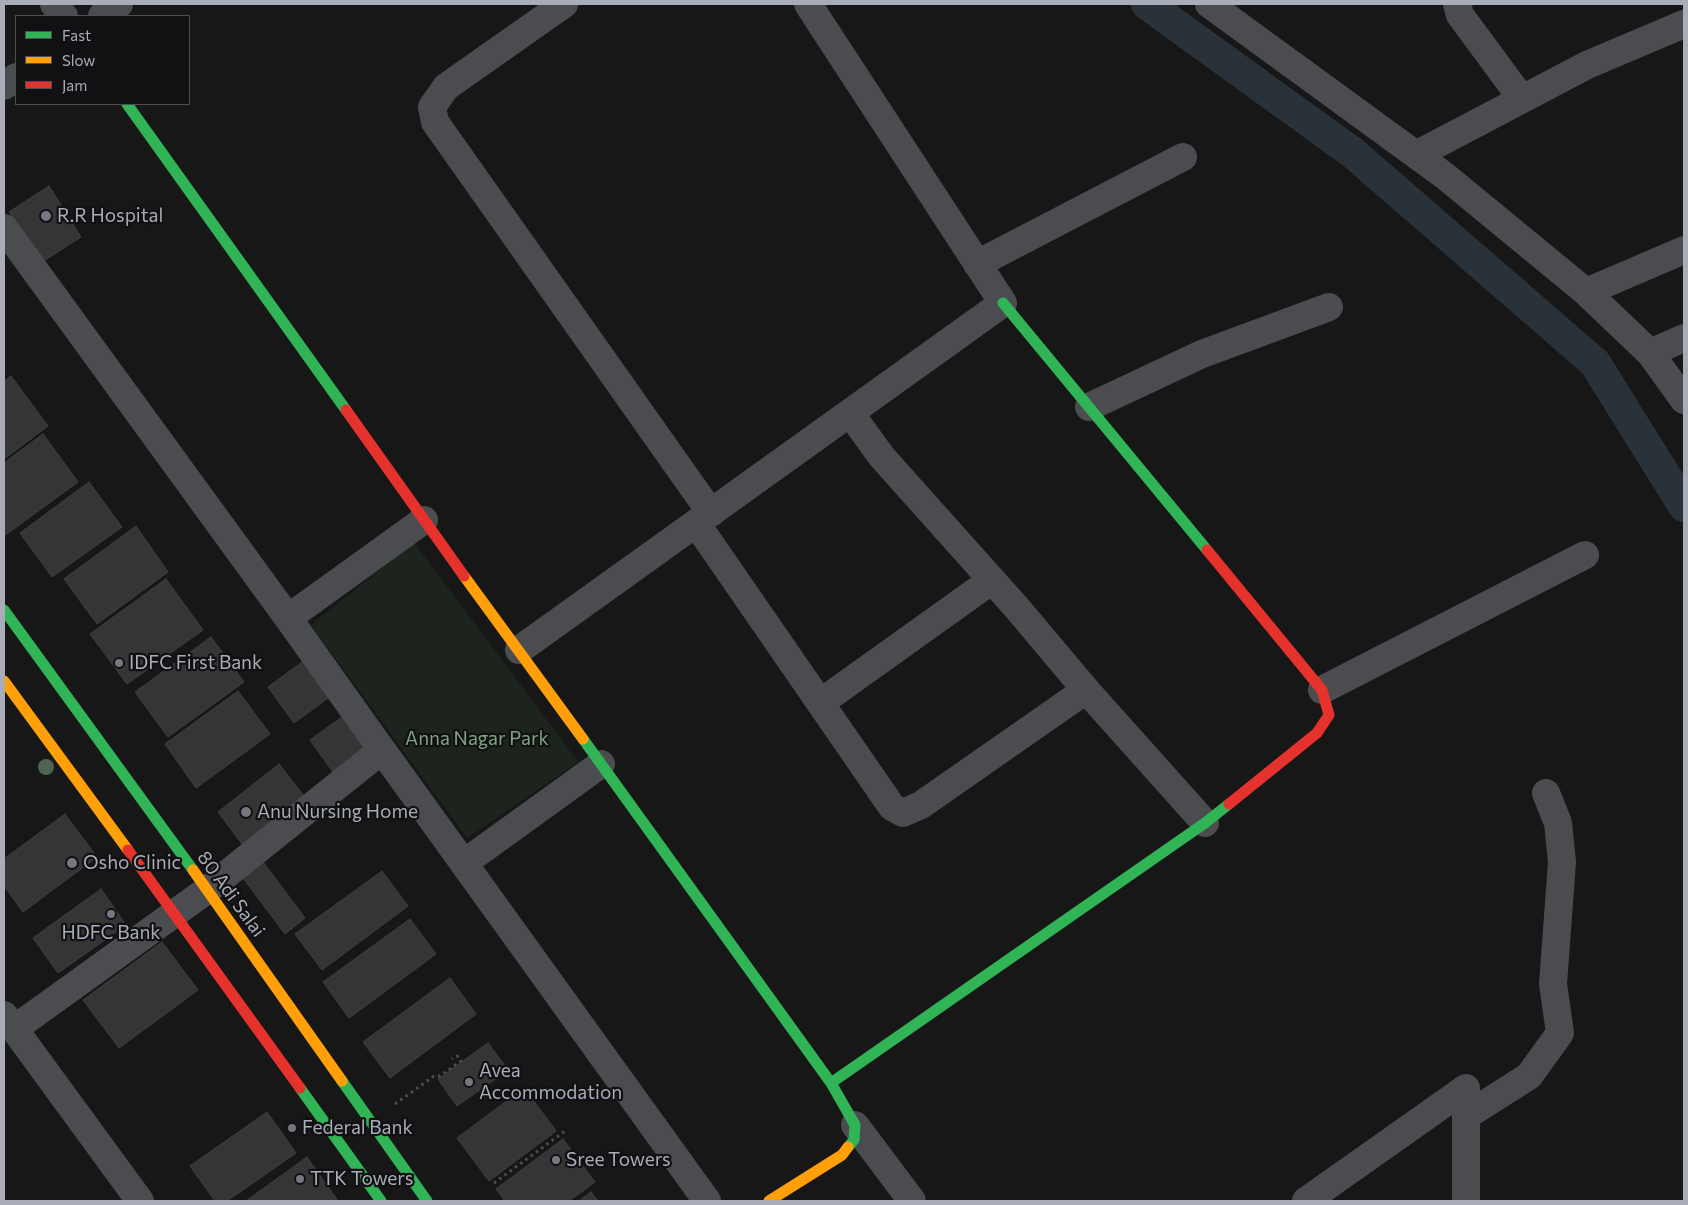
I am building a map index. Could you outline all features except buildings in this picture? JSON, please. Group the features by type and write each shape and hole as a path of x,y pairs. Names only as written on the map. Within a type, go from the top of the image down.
{"street":[{"path":"54,4 63,15"},
{"path":"103,15 119,4"},
{"path":"564,4 446,87 432,107 435,122 703,518 820,703 892,807 903,813 921,805 1086,690"},
{"path":"808,4 1003,303 1322,690 1329,715 1317,732 1205,822 831,1083"},
{"path":"1209,4 1445,176 1586,292 1650,353 1684,400"},
{"path":"1457,4 1460,15 1522,99"},
{"path":"1416,155 1587,65 1684,24"},
{"path":"4,86 15,78"},
{"path":"128,105 424,520 831,1083 855,1125 912,1201"},
{"path":"977,264 1183,157"},
{"path":"4,228 288,618 707,1201"},
{"path":"1586,292 1684,250"},
{"path":"519,650 1003,303"},
{"path":"1089,407 1202,354 1329,307"},
{"path":"1650,353 1684,338"},
{"path":"850,413 882,458 1205,822"},
{"path":"288,618 424,520"},
{"path":"1322,690 1585,555"},
{"path":"820,703 992,580"},
{"name":"80 Adi Salai","path":"4,610 207,890 427,1201"},
{"path":"4,681 381,1201"},
{"path":"140,1201 9,1022 174,914 207,890 382,750"},
{"path":"464,863 601,764"},
{"path":"1466,1116 1529,1076 1560,1034 1553,984 1562,862 1558,822 1546,793"},
{"path":"1306,1201 1466,1088 1466,1201"},
{"path":"769,1201 842,1155 854,1140 855,1125"}],"path":[{"path":"370,1121 434,1076 440,1076 461,1061 457,1056 452,1059"},
{"path":"494,1183 565,1131"}],"green space":[{"name":"Anna Nagar Park","path":"414,542 578,762 467,838 311,625"}],"waterway":[{"path":"1147,4 1353,153 1595,363 1684,506"}],"traffic: fast":[{"path":"128,105 346,410"},
{"path":"1003,303 1207,550"},
{"path":"4,610 193,870"},
{"path":"583,739 831,1083 855,1125 854,1140 848,1147"},
{"path":"831,1083 1205,823 1229,804"},
{"path":"342,1081 427,1201"},
{"path":"300,1088 381,1201"}],"traffic: slow":[{"path":"464,576 583,739"},
{"path":"4,681 128,850"},
{"path":"193,870 342,1081"},
{"path":"769,1201 842,1155 848,1147"}],"traffic: jam":[{"path":"346,410 464,576"},
{"path":"1207,550 1322,690 1329,715 1317,733 1229,804"},
{"path":"128,850 300,1088"}],"place":[{"name":"R.R Hospital","path":"46,216"},
{"name":"IDFC First Bank","path":"119,663"},
{"name":"Anu Nursing Home","path":"246,812"},
{"name":"Osho Clinic","path":"72,863"},
{"name":"HDFC Bank","path":"111,914"},
{"name":"Avea Accommodation","path":"469,1082"},
{"name":"Federal Bank","path":"292,1128"},
{"name":"Sree Towers","path":"556,1160"},
{"name":"TTK Towers","path":"300,1179"}]}
